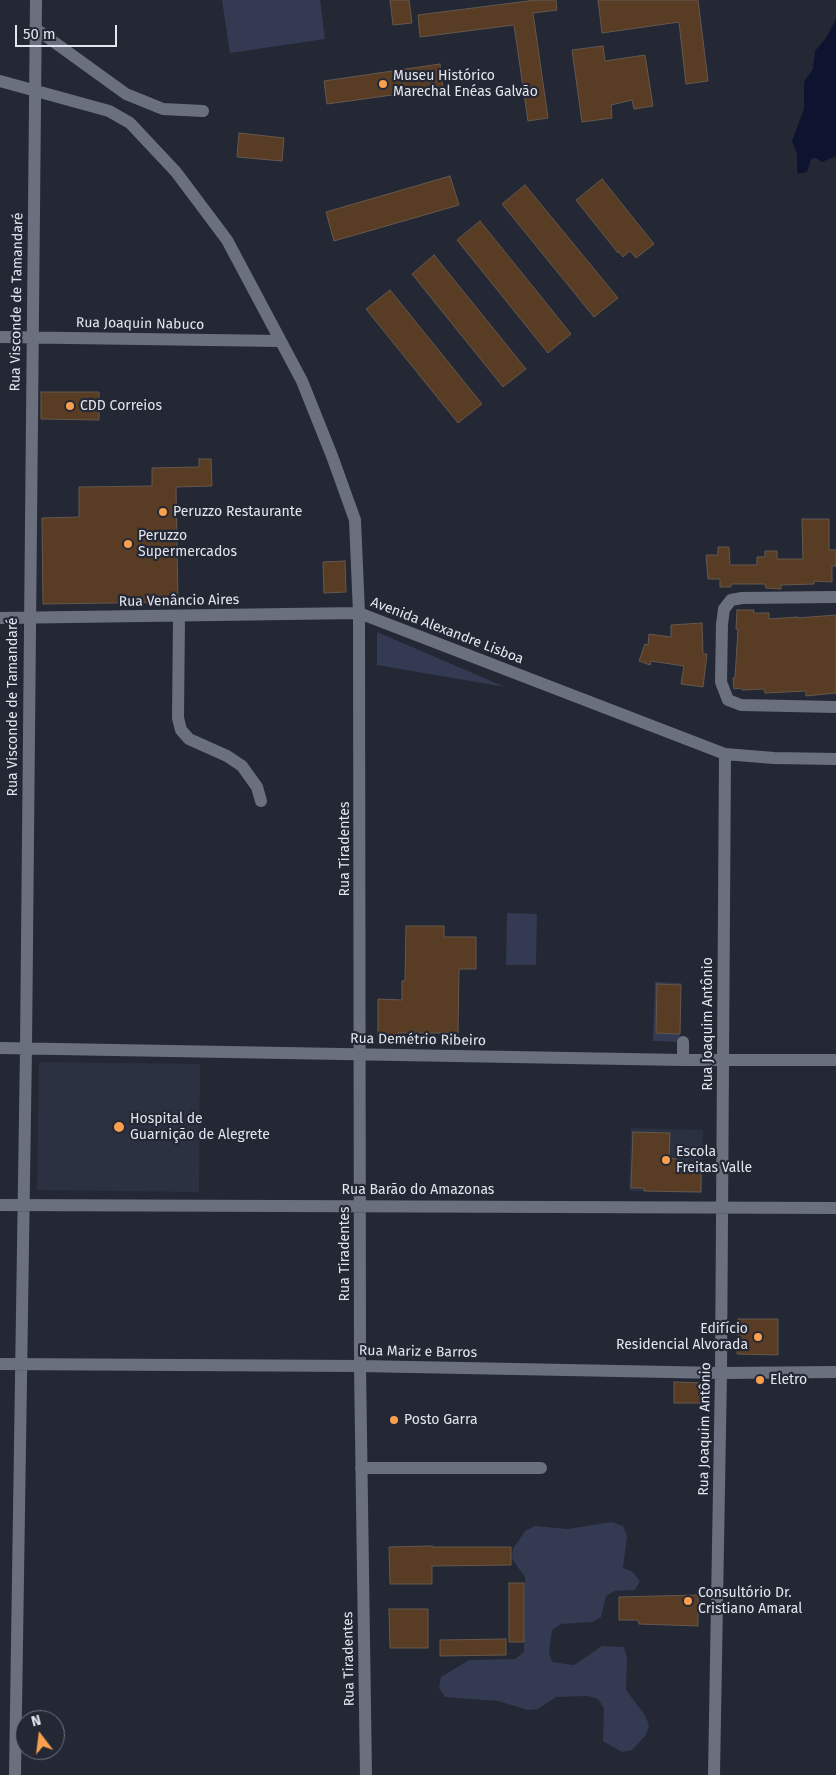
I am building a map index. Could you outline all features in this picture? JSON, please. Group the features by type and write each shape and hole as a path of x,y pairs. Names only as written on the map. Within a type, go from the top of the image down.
{"street":[{"name":"Rua Visconde de Tamandaré","path":"15,1775 26,1048 36,0"},
{"path":"36,29 126,94 163,109 203,111"},
{"name":"Avenida Alexandre Lisboa","path":"0,81 109,111 130,123 176,172 227,240 302,381 355,520 359,613 725,754 774,758 836,759"},
{"name":"Rua Joaquin Nabuco","path":"0,337 280,341"},
{"path":"836,597 742,598 731,600 724,609 722,624 721,682 728,700 740,705 836,707"},
{"name":"Rua Venâncio Aires","path":"0,618 359,613"},
{"name":"Rua Tiradentes","path":"359,613 359,1205 366,1775"},
{"path":"179,616 178,718 181,730 189,739 227,756 242,766 257,787 261,801"},
{"name":"Rua Joaquim Antônio","path":"714,1775 721,1373 725,754"},
{"path":"683,1042 683,1060"},
{"name":"Rua Demétrio Ribeiro","path":"0,1048 683,1060 836,1060"},
{"name":"Rua Barão do Amazonas","path":"0,1205 836,1208"},
{"name":"Rua Mariz e Barros","path":"0,1364 360,1366 721,1373 836,1372"},
{"path":"361,1468 541,1468"}],"shaded area":[{"path":"222,0 320,0 325,39 230,53"},
{"path":"836,19 836,156 822,162 816,158 811,159 807,172 799,174 797,172 797,153 792,141 804,109 804,82 813,69 815,51 826,38"},
{"path":"377,632 505,687 377,665"},
{"path":"507,913 537,914 536,965 506,965"},
{"path":"655,982 681,983 681,985 657,984 656,1033 680,1034 679,1042 653,1041"},
{"name":"Hospital de Guarnição de Alegrete","path":"39,1062 200,1064 199,1192 37,1190"},
{"name":"Escola Freitas Valle","path":"631,1128 703,1130 702,1193 629,1191"},
{"path":"612,1522 623,1526 627,1536 623,1568 633,1572 640,1581 635,1590 615,1591 606,1596 601,1617 592,1622 561,1624 552,1630 549,1652 552,1662 574,1665 602,1646 624,1647 627,1658 626,1690 645,1715 649,1725 646,1735 632,1750 622,1752 603,1741 604,1708 598,1699 588,1696 556,1697 538,1709 528,1710 498,1701 445,1697 439,1688 441,1677 469,1660 515,1659 524,1652 525,1577 512,1559 513,1549 525,1531 535,1526 568,1529"}],"building":[{"path":"390,0 409,0 412,23 393,25"},
{"path":"536,0 556,0 557,10 533,13 548,118 528,121 514,25 420,37 418,15"},
{"path":"598,0 698,0 708,81 686,84 679,22 602,33"},
{"path":"603,46 605,61 645,55 653,106 634,109 632,100 611,105 612,118 582,122 572,50"},
{"name":"Museu Histórico Marechal Enéas Galvão","path":"440,64 443,88 327,104 324,81"},
{"path":"239,133 284,138 282,161 237,157"},
{"path":"450,176 459,205 334,241 326,212"},
{"path":"602,179 654,244 636,258 630,251 623,257 618,253 576,200"},
{"path":"525,185 618,298 594,317 502,204"},
{"path":"480,221 571,334 548,353 457,240"},
{"path":"434,255 526,369 503,387 412,274"},
{"path":"390,290 482,404 458,423 366,309"},
{"name":"CDD Correios","path":"41,392 99,392 99,420 41,419"},
{"name":"Peruzzo Supermercados","path":"199,459 211,459 212,486 176,487 178,602 43,604 42,518 79,517 79,487 152,486 152,468 199,467"},
{"path":"802,519 829,519 829,550 836,550 836,566 832,566 832,582 814,581 814,584 781,585 781,589 766,588 765,584 731,584 731,587 720,587 720,579 708,579 706,555 718,555 718,547 729,547 730,565 757,565 757,557 765,557 765,551 777,551 777,559 803,559"},
{"path":"345,561 346,592 324,593 323,562"},
{"path":"737,610 754,610 753,613 769,613 769,619 836,615 836,693 806,696 806,691 765,693 764,689 734,689 733,678 735,678 738,629 736,629"},
{"path":"702,623 703,654 707,654 703,687 681,684 684,666 651,661 650,665 639,661 645,644 648,645 649,634 671,637 671,625"},
{"path":"406,926 444,926 444,937 476,937 476,969 459,969 458,1033 398,1033 398,1039 378,1039 378,999 402,1000 402,981 405,981"},
{"path":"657,984 681,985 680,1034 656,1033"},
{"name":"Escola Freitas Valle","path":"633,1132 670,1133 669,1158 676,1159 675,1171 701,1171 701,1192 644,1191 644,1188 631,1188"},
{"name":"Edifício Residencial Alvorada","path":"738,1319 778,1319 778,1355 737,1354"},
{"path":"674,1382 704,1383 703,1403 674,1403"},
{"path":"389,1547 511,1547 511,1565 432,1566 432,1584 390,1584"},
{"path":"509,1583 524,1583 524,1642 509,1642"},
{"path":"698,1595 698,1626 639,1624 638,1620 619,1620 619,1597"},
{"path":"389,1609 428,1609 428,1648 390,1648"},
{"path":"506,1639 506,1655 440,1656 440,1640"}],"place":[{"name":"Museu Histórico Marechal Enéas Galvão","path":"383,84"},
{"name":"CDD Correios","path":"70,406"},
{"name":"Peruzzo Restaurante","path":"163,512"},
{"name":"Peruzzo Supermercados","path":"128,544"},
{"name":"Hospital de Guarnição de Alegrete","path":"119,1127"},
{"name":"Escola Freitas Valle","path":"666,1160"},
{"name":"Edifício Residencial Alvorada","path":"758,1337"},
{"name":"Eletro","path":"760,1380"},
{"name":"Posto Garra","path":"394,1420"},
{"name":"Consultório Dr. Cristiano Amaral","path":"688,1601"}]}
